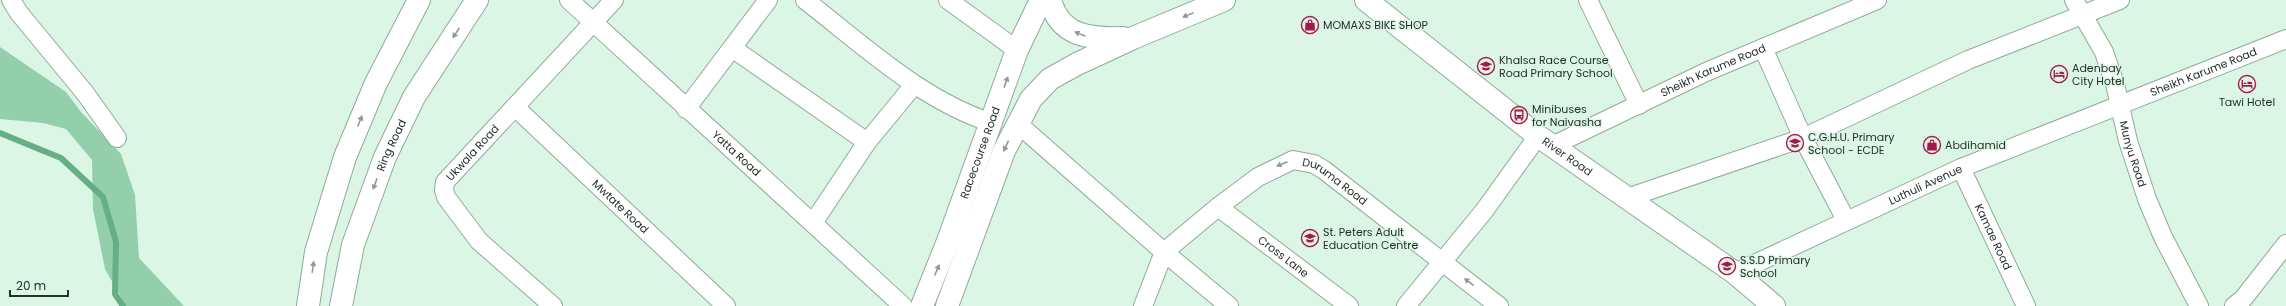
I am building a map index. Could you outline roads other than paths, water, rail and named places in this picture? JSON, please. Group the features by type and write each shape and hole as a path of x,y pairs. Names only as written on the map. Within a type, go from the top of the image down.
{"main road":[{"path":"308,306 316,252 345,157 376,83 419,0"},
{"name":"Ring Road","path":"341,306 353,245 385,157 414,97 477,0"},
{"name":"Racecourse Road","path":"922,306 948,241 1018,50 1041,0"},
{"path":"1050,0 1053,11 1064,25 1079,34 1096,39 1133,38 1224,0"},
{"name":"River Road","path":"1366,0 1545,141 1735,273 1774,306"},
{"name":"Racecourse Road","path":"947,306 1004,151 1017,123 1031,99 1050,79 1133,38"}],"street":[{"path":"11,0 19,13 85,93 118,138"},
{"name":"Yatta Road","path":"569,0 686,109 903,306"},
{"name":"Ukwala Road","path":"553,306 479,241 446,198 444,190 445,182 515,106 594,24 614,0"},
{"path":"686,109 768,0"},
{"path":"805,0 914,85 971,116 992,123"},
{"path":"948,0 1018,50"},
{"path":"1588,0 1639,105"},
{"name":"Sheikh Karume Road","path":"1406,306 1484,211 1545,141 1639,105 1706,72 1877,0"},
{"name":"Munyu Road","path":"2074,0 2104,52 2122,106 2128,141 2147,199 2166,244 2199,306"},
{"path":"1627,198 1803,138 1968,60 2083,16 2120,0"},
{"name":"Sheikh Karume Road","path":"2122,106 2286,40"},
{"path":"732,48 867,142"},
{"path":"1763,48 1803,138 1846,220"},
{"path":"813,223 867,142 914,85"},
{"name":"Mwtate Road","path":"515,106 726,306"},
{"name":"Luthuli Avenue","path":"1735,273 1846,220 1961,168 2122,106"},
{"path":"1017,123 1164,252 1229,306"},
{"name":"Duruma Road","path":"1164,252 1218,207 1275,167 1293,160 1304,160 1324,170 1500,306"},
{"name":"Kamae Road","path":"1961,168 2026,306"},
{"name":"Cross Lane","path":"1218,207 1349,306"},
{"path":"2234,306 2248,294 2286,244"},
{"path":"1143,306 1164,252"}],"waterway":[{"path":"0,133 61,158 103,197 116,242 115,294 123,306"}],"place":[{"name":"MOMAXS BIKE SHOP","path":"1310,25"},
{"name":"Khalsa Race Course Road Primary School","path":"1486,66"},
{"name":"Adenbay City Hotel","path":"2059,74"},
{"name":"Tawi Hotel","path":"2247,84"},
{"name":"Minibuses for Naivasha","path":"1519,115"},
{"name":"C.G.H.U. Primary School - ECDE","path":"1795,143"},
{"name":"Abdihamid","path":"1932,145"},
{"name":"St. Peters Adult Education Centre","path":"1310,238"},
{"name":"S.S.D Primary School","path":"1727,266"}]}
